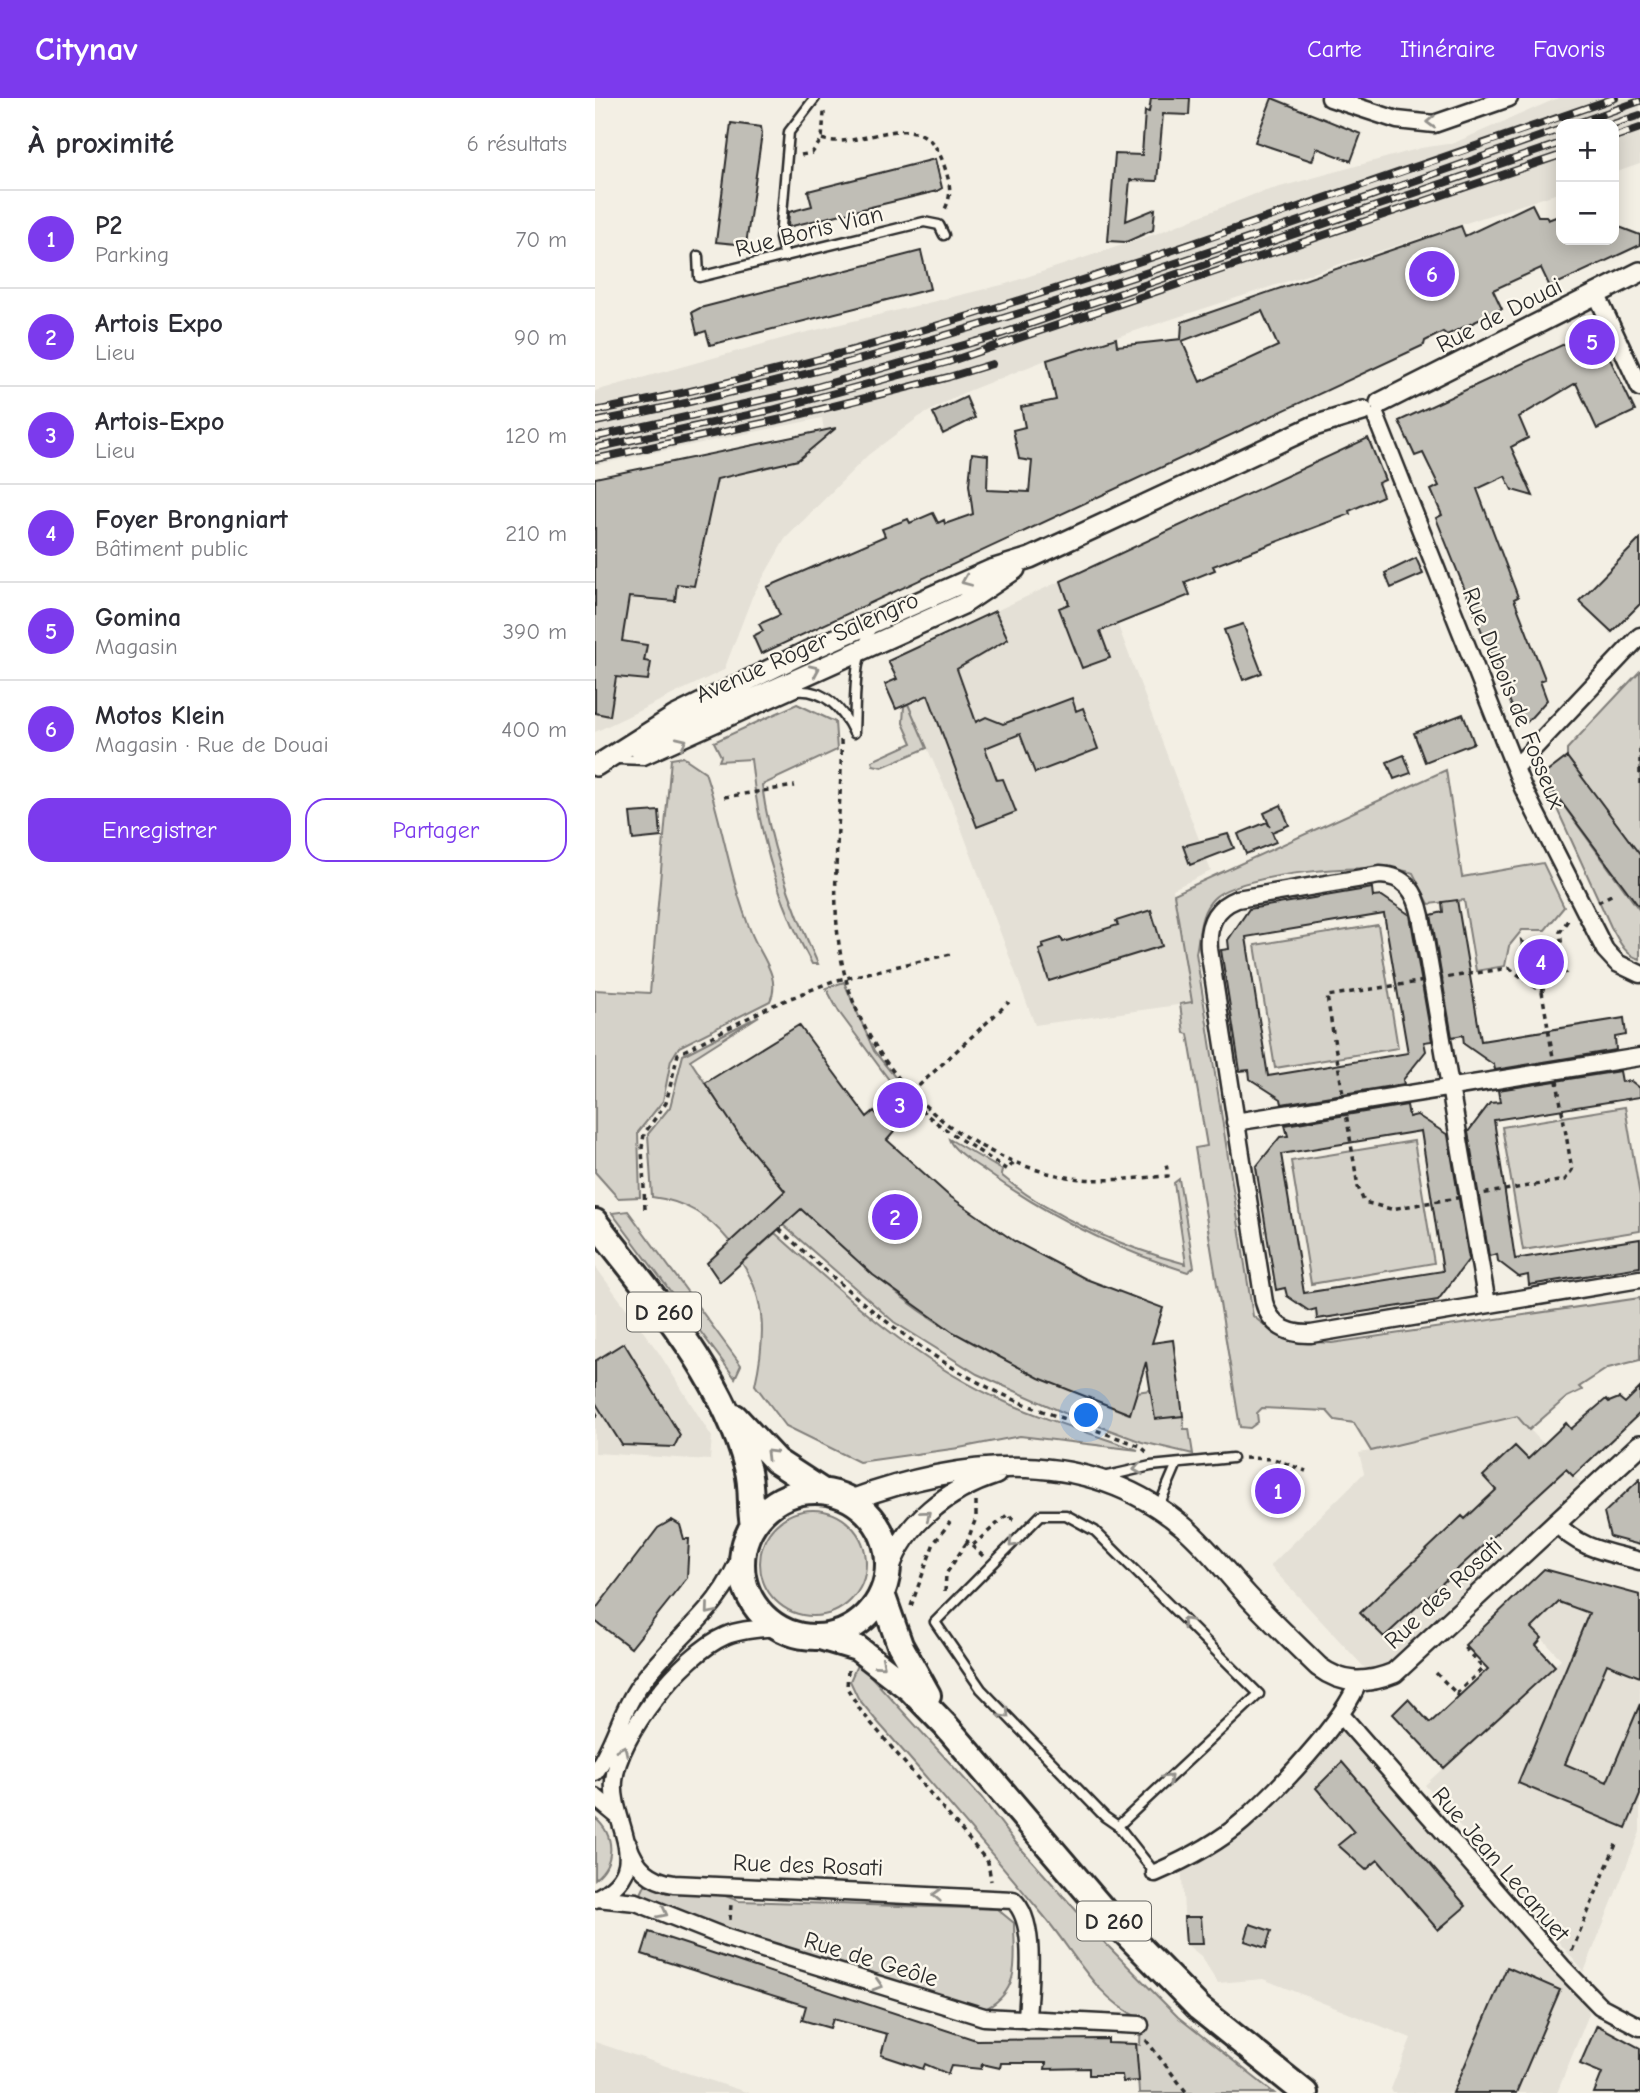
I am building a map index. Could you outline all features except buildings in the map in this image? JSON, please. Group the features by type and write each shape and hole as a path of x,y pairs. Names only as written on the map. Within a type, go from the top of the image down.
{"main road":[{"name":"D 260","path":"595,1222 682,1338 725,1407 748,1467 753,1495 753,1525"},
{"name":"D 260","path":"725,1407 776,1461 822,1491"},
{"path":"822,1491 851,1500 871,1516 882,1532 888,1551 885,1582 873,1609 855,1626 820,1637 798,1635 778,1627 759,1612 749,1597 742,1574 743,1550 753,1525 779,1499 797,1493 822,1491"},
{"name":"D 260","path":"885,1582 893,1628 907,1660 946,1726"},
{"name":"D 260","path":"820,1637 846,1643 864,1652 888,1670 946,1726 1105,1912 1199,2008 1305,2093"}],"street":[{"path":"1330,98 1397,120 1434,124 1509,98"},
{"name":"Rue de Douai","path":"1373,410 1640,272"},
{"path":"1596,293 1640,388"},
{"name":"Avenue Roger Salengro","path":"595,766 675,716 880,617 991,570 1030,558 1300,432 1373,410"},
{"name":"Rue Dubois de Fosseux","path":"1373,410 1515,768 1584,909 1611,957 1625,969 1640,974"},
{"name":"Avenue Roger Salengro","path":"595,766 618,759 973,599 1030,558"},
{"path":"1515,768 1640,636"},
{"path":"1486,1304 1415,895 1405,881 1391,875 1237,899 1223,906 1212,920 1209,949 1264,1302 1268,1315 1283,1329 1311,1334 1640,1279"},
{"path":"1235,1122 1640,1057"},
{"name":"Rue des Rosati","path":"1359,1682 1376,1680 1394,1673 1640,1445"},
{"path":"885,1582 899,1545 929,1512 974,1483 1017,1468"},
{"path":"851,1500 961,1472 1017,1468 1066,1469 1100,1478 1158,1508 1187,1530 1319,1667 1331,1676 1359,1682 1342,1716 1242,1822 1181,1862 1155,1873"},
{"path":"1555,1522 1569,1538 1584,1547 1640,1561"},
{"path":"595,1773 637,1689 716,1602 731,1580 743,1550"},
{"name":"Rue des Rosati","path":"778,1627 737,1632 716,1641 698,1654 667,1687 630,1736 619,1758 614,1788 618,1816 638,1866 661,1882 999,1897"},
{"name":"Rue Jean Lecanuet","path":"1342,1716 1562,1967 1600,2006 1640,2027"},
{"path":"595,1797 618,1816"},
{"path":"596,1898 619,1878 627,1862 628,1844"},
{"path":"999,1897 1019,1905 1027,1919 1027,2020"},
{"name":"Rue de Geôle","path":"596,1898 636,1902 727,1938 971,2014 1027,2020 1140,2025"}],"lane":[{"path":"785,257 780,238 789,132 815,99"},
{"name":"Rue Boris Vian","path":"698,256 699,277 924,222 939,225"},
{"path":"939,225 944,235"},
{"path":"618,759 644,760 797,691 815,693 832,703 847,719 854,733 861,650 880,617"},
{"path":"1100,1478 1157,1466 1232,1458"},
{"path":"1158,1508 1176,1466"},
{"path":"1118,1826 1259,1693 1095,1531 1066,1515 1041,1515 958,1602 935,1622 981,1689 1105,1817 1118,1826 1155,1873"}],"path":[{"path":"786,150 803,155 812,153 822,139 824,113 815,99"},
{"path":"822,139 844,141 893,129 916,131 929,139 939,150 951,192 939,225"},
{"path":"841,741 836,868 838,925 846,977 878,1049 932,1113 959,1133 1015,1161 1068,1177 1099,1179 1168,1176 1166,1163"},
{"path":"1640,749 1640,785"},
{"path":"724,797 795,786"},
{"path":"1542,992 1546,981 1559,976 1564,964 1560,932 1572,915 1584,909"},
{"path":"645,1209 642,1148 644,1133 666,1103 678,1054 771,1006 846,977 951,954"},
{"path":"1542,999 1545,1011"},
{"path":"882,1120 1009,1002"},
{"path":"906,1096 943,1131 980,1154 1007,1170 1015,1161"},
{"path":"779,1229 888,1323 958,1370 1020,1402 1140,1446 1157,1466"},
{"path":"595,1412 598,1417 595,1419"},
{"path":"1232,1458 1274,1458 1306,1471"},
{"path":"958,1602 943,1591 946,1574 967,1542 976,1518 976,1493"},
{"path":"965,1508 976,1501"},
{"path":"893,1628 907,1616 934,1543 958,1514"},
{"path":"967,1542 972,1546 1008,1514 1025,1531"},
{"path":"1436,1673 1457,1695 1483,1668 1461,1644"},
{"path":"864,1652 854,1658 847,1670 847,1688 861,1711 988,1862 999,1897"},
{"path":"1570,1956 1616,1844"},
{"path":"727,1938 731,1911 730,1887"},
{"path":"1140,2025 1147,2042 1187,2093"}],"shaded area":[{"path":"1558,98 1640,98 1640,164 1619,171 1619,119 1556,119 1556,194 1046,360 963,393 919,417 868,455 785,539 752,597 724,670 595,732 595,478 824,430 822,418 595,465 595,391 795,335 1006,284 1158,233 1255,194 1421,148 1454,143"},
{"path":"1095,565 1211,871 1173,889 1192,1003 1035,1025 951,801 888,661"},
{"path":"1640,671 1640,855 1567,757 1567,749"},
{"path":"797,704 835,722 837,750 762,785 770,831 783,876 818,964 812,964 800,940 771,865 751,759 719,761 721,756 714,742"},
{"path":"908,704 927,748 882,767 873,765 872,761 912,743 903,723 904,706"},
{"path":"683,757 705,772 737,893 751,932 771,974 773,992 770,1001 679,1047 671,1060 663,1101 638,1132 640,1197 618,1198 595,1172 595,990 650,993 671,759"},
{"path":"1446,770 1462,877 1543,863 1564,907 1545,930 1522,930 1509,946 1505,966 1476,971 1464,900 1429,904 1413,873 1371,868 1279,876 1228,889 1214,898 1205,910 1196,953 1253,1316 1280,1334 1332,1343 1640,1298 1640,1360 1608,1368 1579,1387 1582,1390 1567,1397 1529,1430 1517,1416 1371,1451 1354,1423 1335,1420 1327,1411 1262,1408 1257,1413 1258,1422 1250,1428 1240,1427 1195,1148 1207,1146 1188,1034 1184,1033 1180,1004 1192,1002 1174,894"},
{"path":"1542,776 1640,911 1640,959 1626,951 1619,942"},
{"path":"1378,925 1398,1048 1275,1068 1255,945"},
{"path":"844,982 874,1051 903,1087 898,1092 839,1012 826,988"},
{"path":"759,1016 690,1060 742,1139 785,1191 730,1242 705,1217 695,1211 675,1202 652,1197 648,1134 670,1107 683,1055"},
{"path":"1625,1107 1640,1196 1640,1231 1523,1250 1502,1127"},
{"path":"949,1139 1002,1170 1001,1175 1065,1218 1113,1240 1186,1264 1174,1183 1179,1179 1194,1267 1188,1272 1160,1263 1107,1242 1057,1217 964,1156 954,1148"},
{"path":"1414,1141 1434,1263 1311,1284 1291,1161"},
{"path":"801,1209 914,1306 997,1356 1062,1387 1129,1414 1137,1392 1150,1390 1183,1416 1184,1429 1189,1429 1193,1454 1142,1442 1069,1415 977,1374 894,1322 783,1225"},
{"path":"628,1211 741,1365 735,1378 612,1213"},
{"path":"775,1233 878,1322 933,1363 992,1396 1064,1425 1138,1450 1020,1436 959,1448 859,1462 786,1426 755,1385 761,1353 762,1321 756,1291 742,1263"},
{"path":"595,1266 659,1353 712,1437 710,1460 595,1453"},
{"path":"1517,1416 1589,1492 1376,1680 1270,1566 1364,1473 1359,1453 1399,1446"},
{"path":"813,1510 833,1514 851,1525 862,1543 866,1563 862,1583 851,1601 833,1612 813,1616 793,1612 775,1601 764,1583 760,1563 764,1543 775,1525 793,1514"},
{"path":"1640,1595 1640,1832 1584,1972 1425,1785 1561,1659 1509,1603"},
{"path":"857,1665 865,1670 981,1797 1016,1843 1106,1944 1178,2017 1274,2093 1139,2093 1136,2044 1140,2045 1141,2019 1110,1999 1086,1973 1043,1915 858,1698 850,1681"},
{"path":"1342,1716 1586,1992 1589,2014 1557,2093 1393,2093 1391,2089 1411,2038 1263,1979 1218,1983 1201,1956 1186,1944 1181,1862 1242,1822"},
{"path":"595,1818 606,1832 610,1857 595,1879"},
{"path":"646,1883 667,1893 709,1890 739,1901 997,1909 1014,1923 1014,1971 1006,1991 987,2008 962,2003 684,1919 639,1898"},
{"path":"595,2042 684,2072 749,2093 595,2093"}],"railway":[{"path":"595,411 807,363 1015,302 1615,98"},
{"path":"1589,119 1640,101"},
{"path":"1619,122 1640,115"},
{"path":"1619,135 1640,128"},
{"path":"595,422 841,365 963,330 1203,254 1556,131"},
{"path":"595,437 799,392 992,337 1556,145"},
{"path":"595,448 772,410 948,362 1556,157"},
{"path":"595,459 782,419 992,364"}],"place":[{"name":"Motos Klein","path":"1432,274"},
{"name":"Gomina","path":"1592,342"},
{"name":"Foyer Brongniart","path":"1541,962"},
{"name":"Artois-Expo","path":"900,1105"},
{"name":"Artois Expo","path":"895,1217"},
{"name":"P2","path":"1278,1491"}]}
